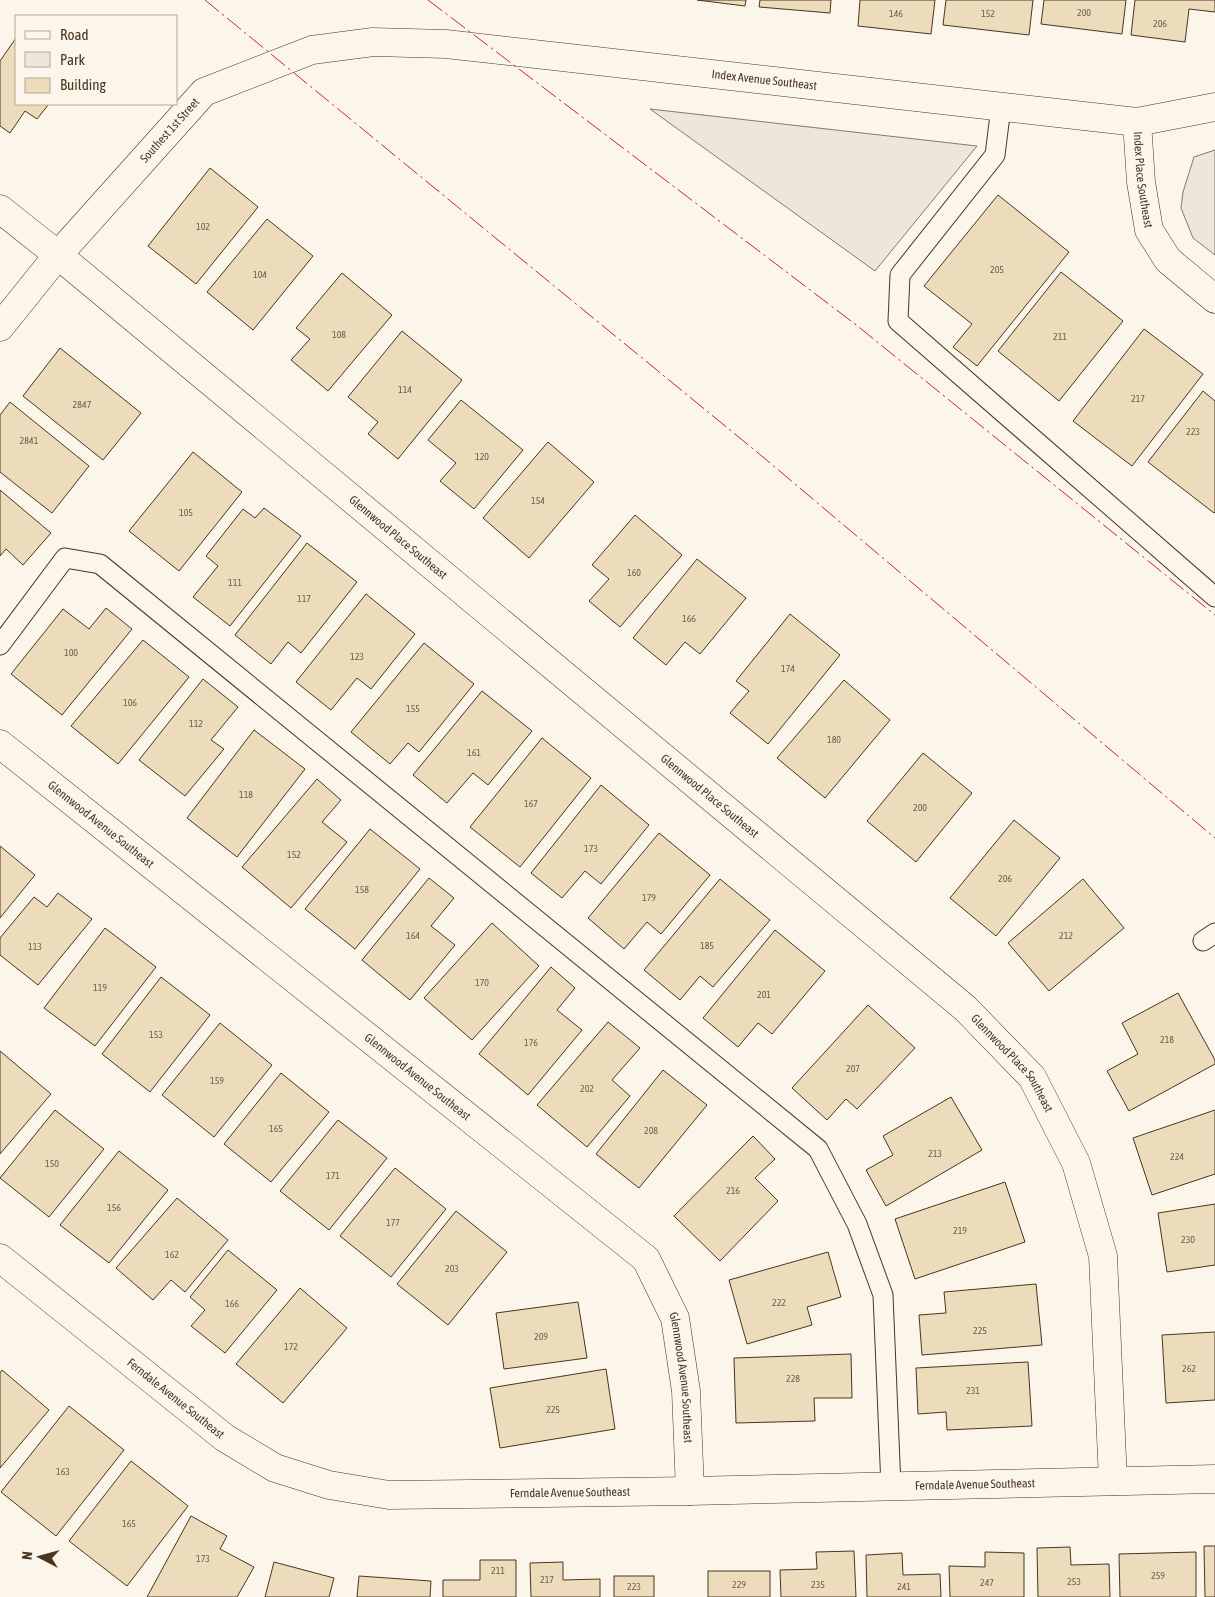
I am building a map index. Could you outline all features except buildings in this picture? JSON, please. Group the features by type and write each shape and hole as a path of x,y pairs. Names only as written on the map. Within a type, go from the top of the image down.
{"street":[{"name":"Index Avenue Southeast","path":"312,50 373,42 446,44 1137,122 1215,106"},
{"name":"Southest 1st Street","path":"0,327 58,255 204,92 312,50"},
{"name":"Index Place Southeast","path":"1137,122 1141,182 1149,230 1168,260 1215,299"},
{"name":"Glennwood Place Southeast","path":"0,209 58,255 965,1008 1032,1077 1076,1163 1103,1256 1113,1481"},
{"name":"Glennwood Avenue Southeast","path":"0,744 646,1259 676,1318 686,1392 690,1491"},
{"name":"Ferndale Avenue Southeast","path":"0,1258 225,1438 275,1468 329,1485 389,1495 690,1491 1215,1479"}],"lane":[{"path":"1001,107 996,155 900,275 898,321 1215,597"},
{"path":"0,645 65,558 100,564 818,1149 858,1224 883,1294 892,1487"}],"green space":[{"path":"650,109 977,146 875,271"},
{"path":"1215,150 1215,255 1193,238 1181,208 1183,192 1194,157"}],"power":[{"path":"205,0 763,457 1215,838"},
{"path":"428,0 855,324 1215,615"}]}
